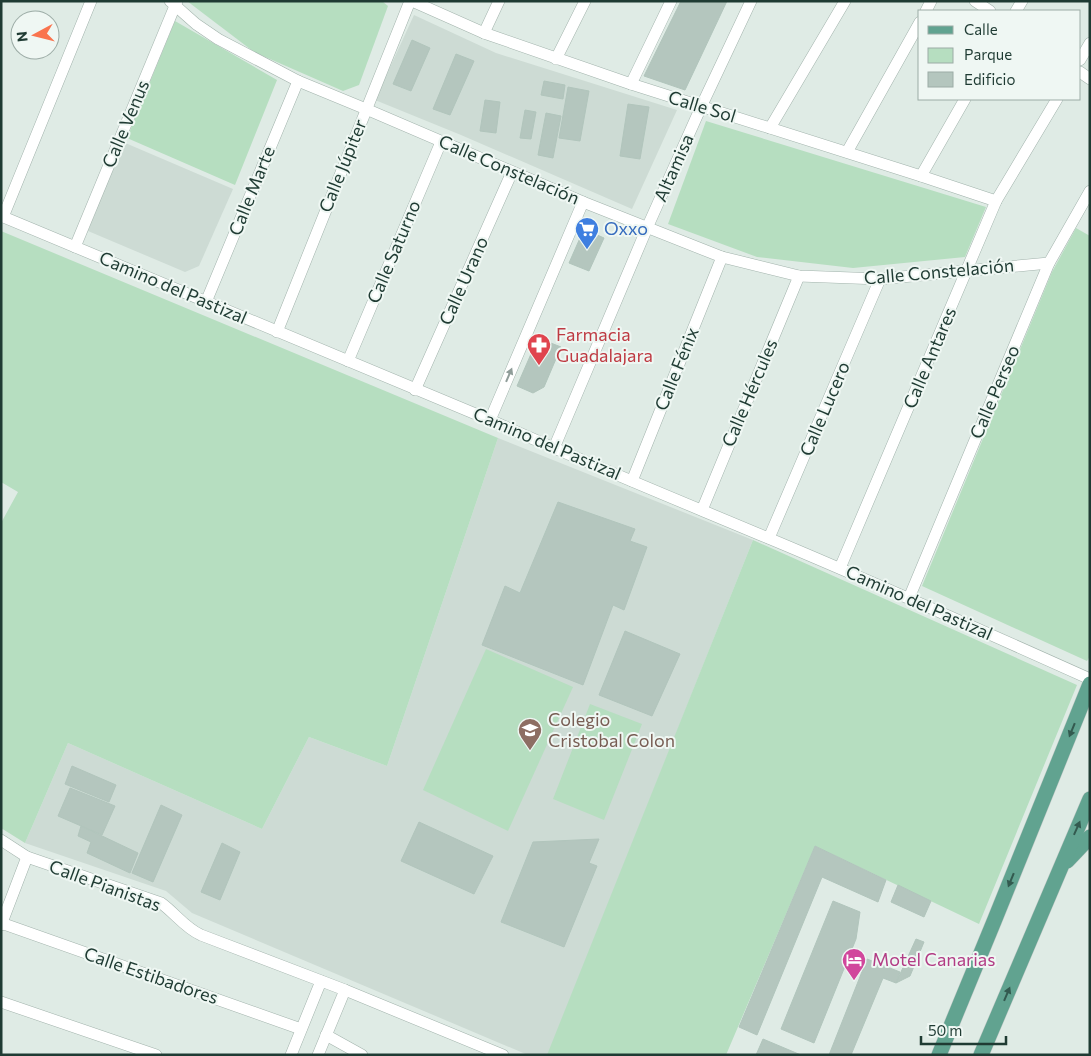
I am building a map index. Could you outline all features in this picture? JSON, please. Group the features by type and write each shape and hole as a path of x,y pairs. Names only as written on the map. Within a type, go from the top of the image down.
{"main road":[{"path":"938,1055 1090,684"},
{"path":"981,1055 1090,799"},
{"path":"1059,869 1090,837"}],"street":[{"path":"2,216 91,1"},
{"name":"Calle Sol","path":"411,1 484,34 556,59 996,201"},
{"name":"Calle Júpiter","path":"277,332 411,1"},
{"path":"484,34 499,1"},
{"path":"556,59 585,1"},
{"path":"631,84 670,1"},
{"name":"Altamisa","path":"554,448 647,228 751,1"},
{"path":"770,128 845,1"},
{"path":"974,1 988,10"},
{"name":"Calle Constelación","path":"174,3 196,24 218,39 298,81 583,202 722,257 799,276 880,279 1049,262"},
{"name":"Calle Venus","path":"75,247 174,3"},
{"path":"847,152 918,26"},
{"path":"1081,58 1090,43"},
{"name":"Calle Marte","path":"206,302 298,81"},
{"path":"921,176 964,100"},
{"name":"Calle Antares","path":"840,568 996,201 1055,100"},
{"name":"Calle Saturno","path":"348,361 441,142"},
{"name":"Calle Urano","path":"415,390 512,172"},
{"name":"Calle Perseo","path":"909,598 1049,262 1090,191"},
{"path":"490,420 583,202"},
{"name":"Camino del Pastizal","path":"2,216 840,568 1090,678"},
{"name":"Calle Fénix","path":"632,481 722,257"},
{"name":"Calle Hércules","path":"702,510 799,276"},
{"name":"Calle Lucero","path":"769,538 880,279"},
{"name":"Calle Pianistas","path":"1,840 28,857 161,903 194,932 345,990 503,1055"},
{"path":"2,924 28,857"},
{"name":"Calle Estibadores","path":"2,924 301,1029"},
{"path":"291,1055 321,981"},
{"path":"318,1055 345,990"},
{"path":"1,1002 156,1055"},
{"path":"326,1035 362,1055"}],"shaded area":[{"path":"414,15 496,53 677,110 632,209 375,100"},
{"path":"123,142 233,189 199,266 185,272 88,231"},
{"name":"Colegio Cristobal Colon","path":"498,438 753,540 548,1055 528,1055 192,913 166,891 25,843 68,743 262,829 309,737 387,766"}],"green space":[{"path":"187,1 382,1 388,6 359,85 343,91 254,52"},
{"path":"175,21 277,80 235,185 127,138"},
{"path":"706,121 986,207 965,257 853,268 757,257 668,224"},
{"path":"1076,228 1090,236 1090,656 1087,661 922,586 1052,272"},
{"path":"1,231 498,438 387,766 309,737 262,829 68,743 25,843 1,828 1,523 18,492 1,482"},
{"path":"753,540 1077,685 979,924 815,846 726,1055 547,1055"},
{"path":"486,649 573,687 508,831 423,790"},
{"path":"590,704 642,724 604,820 553,799"}],"building":[{"path":"681,1 727,1 685,90 644,76"},
{"path":"412,40 430,48 411,91 393,84"},
{"path":"456,54 474,61 450,115 433,109"},
{"path":"544,81 565,85 563,99 541,95"},
{"path":"568,87 589,91 580,141 559,138"},
{"path":"485,100 500,102 496,133 480,131"},
{"path":"628,104 649,107 640,159 620,156"},
{"path":"525,110 536,112 531,139 520,138"},
{"path":"546,113 561,116 553,158 538,155"},
{"name":"Oxxo","path":"584,229 604,238 589,271 569,263"},
{"name":"Farmacia Guadalajara","path":"538,338 561,347 544,387 533,393 517,386"},
{"path":"558,502 635,529 630,541 647,547 624,610 613,605 583,685 482,645 505,586 520,593"},
{"path":"625,631 680,654 652,716 599,695"},
{"path":"72,766 116,785 109,802 65,784"},
{"path":"70,788 115,806 102,835 58,816"},
{"path":"161,805 182,815 153,882 132,873"},
{"path":"419,822 493,856 474,894 401,861"},
{"path":"81,826 138,853 130,873 87,853 91,842 78,836"},
{"path":"599,839 589,863 597,866 564,947 501,922 533,842"},
{"path":"222,843 240,852 220,900 201,892"},
{"path":"815,846 886,880 878,902 822,877 757,1035 739,1027"},
{"path":"898,885 931,901 924,917 891,902"},
{"path":"833,901 860,912 856,939 814,1043 781,1029"},
{"path":"916,939 924,942 910,976 896,983"},
{"path":"867,959 900,972 896,983 883,978 851,1055 829,1055"},
{"path":"763,1039 801,1055 756,1055"}],"place":[{"name":"Oxxo","path":"587,250"},
{"name":"Farmacia Guadalajara","path":"539,366"},
{"name":"Colegio Cristobal Colon","path":"530,751"},
{"name":"Motel Canarias","path":"854,981"}]}
